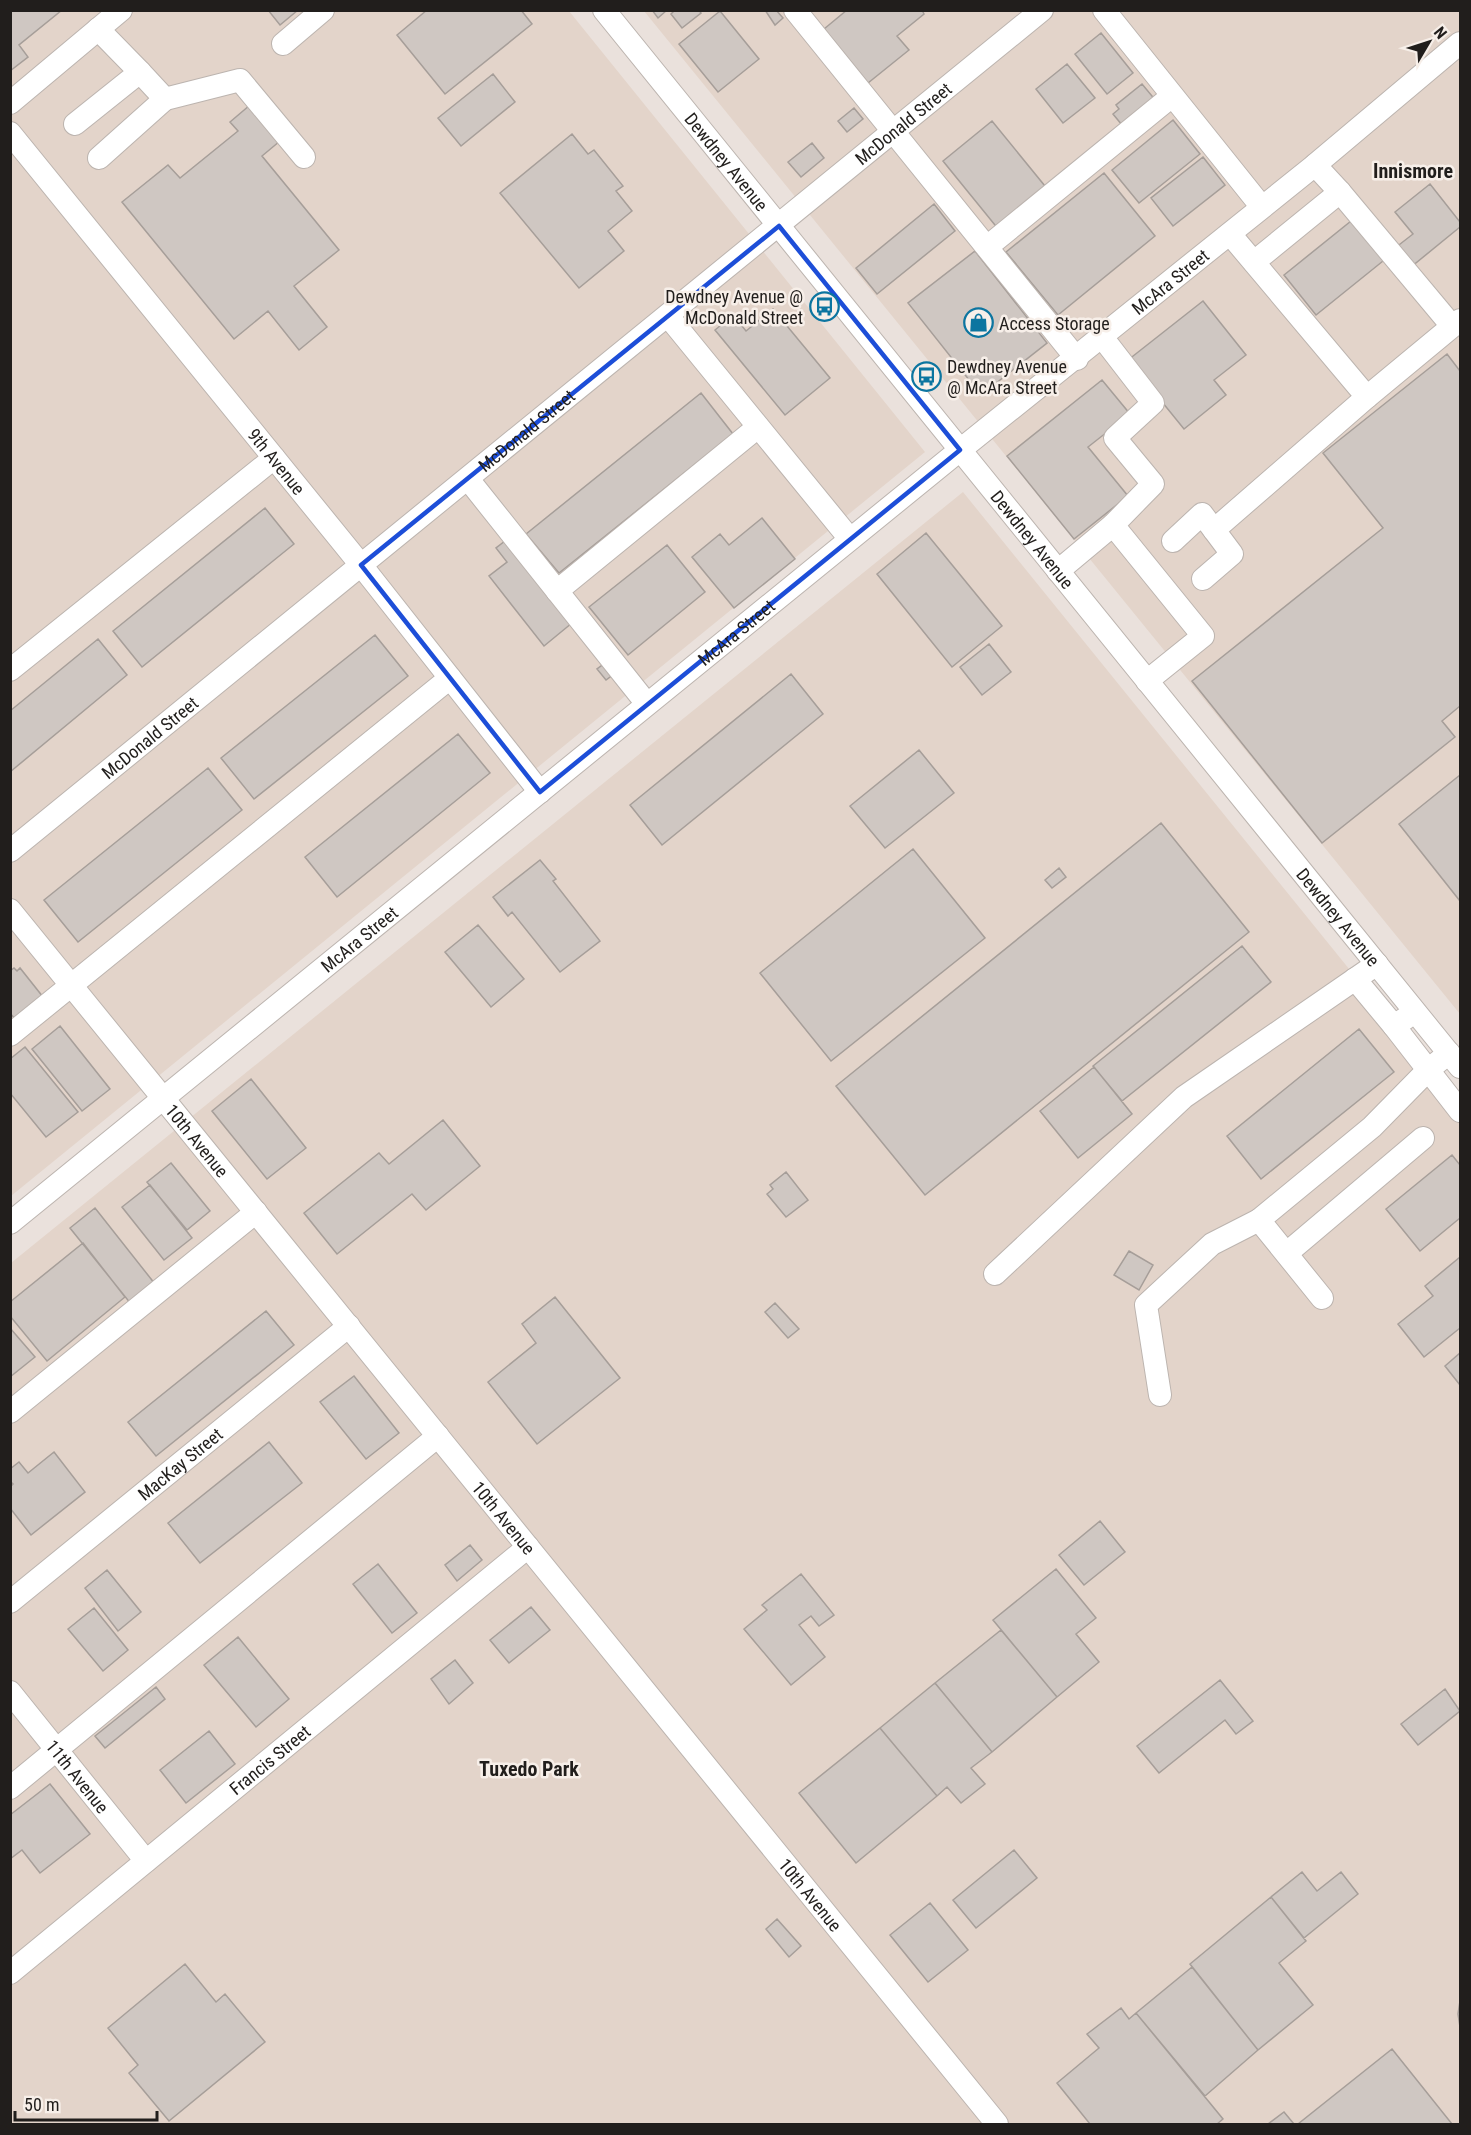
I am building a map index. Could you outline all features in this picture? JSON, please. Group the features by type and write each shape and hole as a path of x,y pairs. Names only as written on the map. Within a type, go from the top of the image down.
{"street":[{"path":"10,103 121,10"},
{"path":"283,44 323,10"},
{"name":"Dewdney Avenue","path":"604,10 1455,1060"},
{"name":"McDonald Street","path":"10,851 1042,10"},
{"path":"1104,10 1261,206"},
{"path":"804,14 895,132 1077,359"},
{"path":"98,29 165,99"},
{"name":"McAra Street","path":"10,1223 960,450 1077,359 1461,43"},
{"path":"75,124 140,72"},
{"path":"99,158 165,99 240,80 304,157"},
{"path":"987,247 1172,96"},
{"name":"9th Avenue","path":"10,133 361,566 540,792"},
{"path":"1214,530 1456,323 1315,165"},
{"path":"1254,262 1340,192"},
{"path":"1230,234 1367,397"},
{"path":"668,316 850,540"},
{"path":"1058,571 1113,525 1153,484 1115,438 1153,404 1102,337"},
{"path":"557,591 758,427"},
{"path":"10,670 274,458"},
{"path":"468,478 647,704"},
{"path":"1173,541 1202,514 1232,554 1203,579"},
{"path":"1113,525 1203,636 1147,681"},
{"path":"10,1035 450,678"},
{"name":"10th Avenue","path":"10,910 997,2124"},
{"path":"995,1274 1184,1097 1377,964"},
{"path":"1355,979 1461,1111"},
{"path":"1394,1026 1415,1011"},
{"path":"1160,1395 1146,1305 1212,1244 1259,1220 1372,1127 1428,1070 1455,1060"},
{"path":"1287,1253 1423,1138"},
{"path":"10,1412 256,1212"},
{"path":"1259,1220 1322,1298"},
{"name":"MacKay Street","path":"10,1602 349,1326"},
{"path":"10,1788 438,1436"},
{"name":"Francis Street","path":"10,1972 528,1546"},
{"name":"11th Avenue","path":"10,1692 146,1861"}],"highlighted area":[{"path":"779,226 960,450 540,792 361,565"}],"shaded area":[{"path":"11,11 569,11 925,452 11,1196"},
{"path":"644,11 1460,11 1460,1014"},
{"path":"963,492 1460,1106 1460,2124 11,2124 11,1263"}],"building":[{"path":"10,10 62,10 19,45 28,57 10,71"},
{"path":"268,10 298,10 280,25"},
{"path":"427,10 521,10 532,24 445,94 397,35"},
{"path":"652,10 667,10 658,18"},
{"path":"675,10 699,10 701,13 682,28 671,14"},
{"path":"765,10 776,10 783,18 775,25"},
{"path":"847,10 922,10 924,14 897,36 909,50 868,83 824,29"},
{"path":"720,11 759,59 718,92 679,44"},
{"path":"1101,33 1133,73 1107,94 1075,54"},
{"path":"1067,64 1095,98 1063,123 1036,89"},
{"path":"493,74 515,102 461,146 438,118"},
{"path":"1142,84 1157,102 1122,125 1113,114 1119,109 1116,105"},
{"path":"250,105 280,141 262,156 339,250 294,286 327,327 299,350 268,311 234,339 122,202 168,165 180,178 238,131 230,122"},
{"path":"854,108 863,119 847,132 838,121"},
{"path":"1173,120 1200,154 1139,203 1112,170"},
{"path":"992,121 1049,191 999,230 943,161"},
{"path":"572,134 588,154 594,150 623,186 616,191 632,211 608,231 624,251 579,288 500,193"},
{"path":"812,143 824,158 801,177 788,162"},
{"path":"1203,157 1225,185 1173,226 1151,198"},
{"path":"1104,173 1155,236 1058,315 1006,252"},
{"path":"1430,184 1460,222 1460,227 1411,267 1395,248 1413,234 1395,212"},
{"path":"934,204 955,231 877,294 856,268"},
{"path":"1356,217 1388,257 1316,315 1284,275"},
{"name":"Access Storage","path":"975,251 1047,343 981,395 908,303"},
{"path":"1203,301 1246,355 1214,380 1226,395 1184,429 1128,360"},
{"path":"773,309 830,378 785,415 715,330 733,315 746,331"},
{"path":"1447,354 1460,371 1460,706 1442,721 1455,737 1322,843 1192,681 1383,528 1323,453"},
{"path":"1102,380 1130,414 1088,447 1128,496 1074,539 1007,456"},
{"path":"701,393 733,434 559,573 526,534"},
{"path":"265,508 294,544 142,667 113,631"},
{"path":"762,518 795,559 734,608 692,557 720,534 729,545"},
{"path":"926,533 1002,626 952,667 877,574"},
{"path":"505,541 572,623 544,646 489,576 507,562 496,548"},
{"path":"667,545 705,592 628,655 589,607"},
{"path":"375,635 408,676 254,799 221,758"},
{"path":"98,639 127,675 10,772 10,711"},
{"path":"989,644 1011,672 982,695 960,667"},
{"path":"605,663 614,674 606,680 597,669"},
{"path":"791,674 823,714 662,845 630,805"},
{"path":"458,734 490,773 337,897 305,857"},
{"path":"919,750 954,793 885,848 850,806"},
{"path":"208,768 242,810 78,942 44,900"},
{"path":"1460,775 1460,901 1399,824"},
{"path":"1161,823 1249,932 925,1195 836,1086"},
{"path":"913,849 985,938 831,1061 760,973"},
{"path":"540,860 556,879 553,881 600,941 560,972 512,912 508,916 493,897"},
{"path":"1059,868 1066,877 1052,888 1045,880"},
{"path":"478,925 524,979 491,1007 445,952"},
{"path":"1242,946 1271,982 1122,1101 1093,1066"},
{"path":"14,968 17,971 20,968 43,997 15,1019 10,1013 10,971"},
{"path":"60,1026 110,1089 82,1111 32,1049"},
{"path":"1359,1029 1394,1072 1261,1179 1227,1136"},
{"path":"25,1047 78,1112 46,1137 10,1093 10,1059"},
{"path":"1094,1067 1132,1114 1078,1158 1040,1111"},
{"path":"251,1079 306,1148 267,1179 212,1111"},
{"path":"443,1120 480,1166 426,1210 412,1194 337,1254 304,1213 379,1153 389,1164"},
{"path":"1452,1155 1460,1165 1460,1218 1420,1251 1386,1209"},
{"path":"171,1163 210,1211 187,1230 147,1182"},
{"path":"786,1172 808,1200 786,1217 767,1194 773,1189 770,1185"},
{"path":"150,1185 192,1238 164,1260 122,1207"},
{"path":"95,1208 155,1284 131,1304 70,1228"},
{"path":"83,1243 125,1297 47,1361 10,1316 10,1302"},
{"path":"1129,1251 1153,1265 1139,1290 1114,1275"},
{"path":"1460,1257 1460,1328 1424,1357 1398,1324 1433,1296 1425,1286"},
{"path":"555,1297 620,1378 537,1444 488,1382 536,1343 522,1324"},
{"path":"775,1303 799,1329 788,1338 765,1312"},
{"path":"266,1311 294,1345 156,1456 128,1422"},
{"path":"10,1328 35,1357 10,1377"},
{"path":"1460,1353 1460,1385 1445,1366"},
{"path":"354,1376 399,1433 366,1459 320,1402"},
{"path":"269,1442 302,1483 200,1563 168,1523"},
{"path":"54,1452 85,1492 31,1535 10,1508 10,1487 13,1484 10,1481 10,1469 19,1462 28,1473"},
{"path":"1100,1521 1125,1552 1084,1585 1059,1555"},
{"path":"470,1545 482,1560 457,1581 445,1565"},
{"path":"378,1564 417,1613 392,1633 353,1584"},
{"path":"1056,1569 1096,1618 1076,1634 1099,1662 1057,1697 993,1620"},
{"path":"107,1570 141,1612 118,1631 85,1588"},
{"path":"801,1574 834,1615 819,1626 811,1616 799,1625 825,1657 791,1685 744,1629 767,1610 762,1605"},
{"path":"531,1607 550,1630 509,1663 490,1640"},
{"path":"94,1608 128,1650 103,1671 68,1629"},
{"path":"1001,1630 1057,1697 992,1752 935,1683"},
{"path":"238,1637 289,1699 256,1727 204,1665"},
{"path":"455,1660 473,1683 449,1704 431,1679"},
{"path":"1220,1680 1253,1721 1236,1734 1225,1720 1159,1773 1137,1746"},
{"path":"935,1683 992,1752 971,1768 985,1784 961,1803 947,1787 937,1796 880,1728"},
{"path":"156,1687 165,1699 105,1748 95,1736"},
{"path":"1445,1689 1460,1711 1418,1745 1401,1724"},
{"path":"880,1728 937,1796 856,1863 799,1793"},
{"path":"209,1731 235,1764 186,1803 160,1770"},
{"path":"50,1784 90,1834 40,1873 22,1850 10,1859 10,1815"},
{"path":"1014,1850 1037,1878 976,1928 953,1900"},
{"path":"1302,1872 1317,1891 1341,1872 1358,1894 1304,1938 1271,1897"},
{"path":"1271,1897 1306,1941 1279,1963 1313,2005 1258,2050 1190,1964"},
{"path":"930,1903 968,1950 928,1982 890,1935"},
{"path":"777,1919 801,1946 789,1957 766,1929"},
{"path":"185,1964 216,2002 225,1994 265,2042 169,2121 129,2073 138,2065 108,2028"},
{"path":"1192,1967 1258,2050 1205,2096 1136,2013"},
{"path":"1460,2001 1460,2027 1458,2014"},
{"path":"1121,2008 1129,2019 1136,2013 1223,2119 1217,2124 1090,2124 1057,2083 1099,2048 1087,2034"},
{"path":"1392,2049 1452,2124 1298,2124"},
{"path":"1284,2112 1294,2124 1268,2124"}],"place":[{"name":"Dewdney Avenue @ McDonald Street","path":"824,306"},
{"name":"Access Storage","path":"978,323"},
{"name":"Dewdney Avenue @ McAra Street","path":"926,376"}],"district":[{"name":"Innismore","path":"1413,171"},
{"name":"Tuxedo Park","path":"529,1769"}]}
